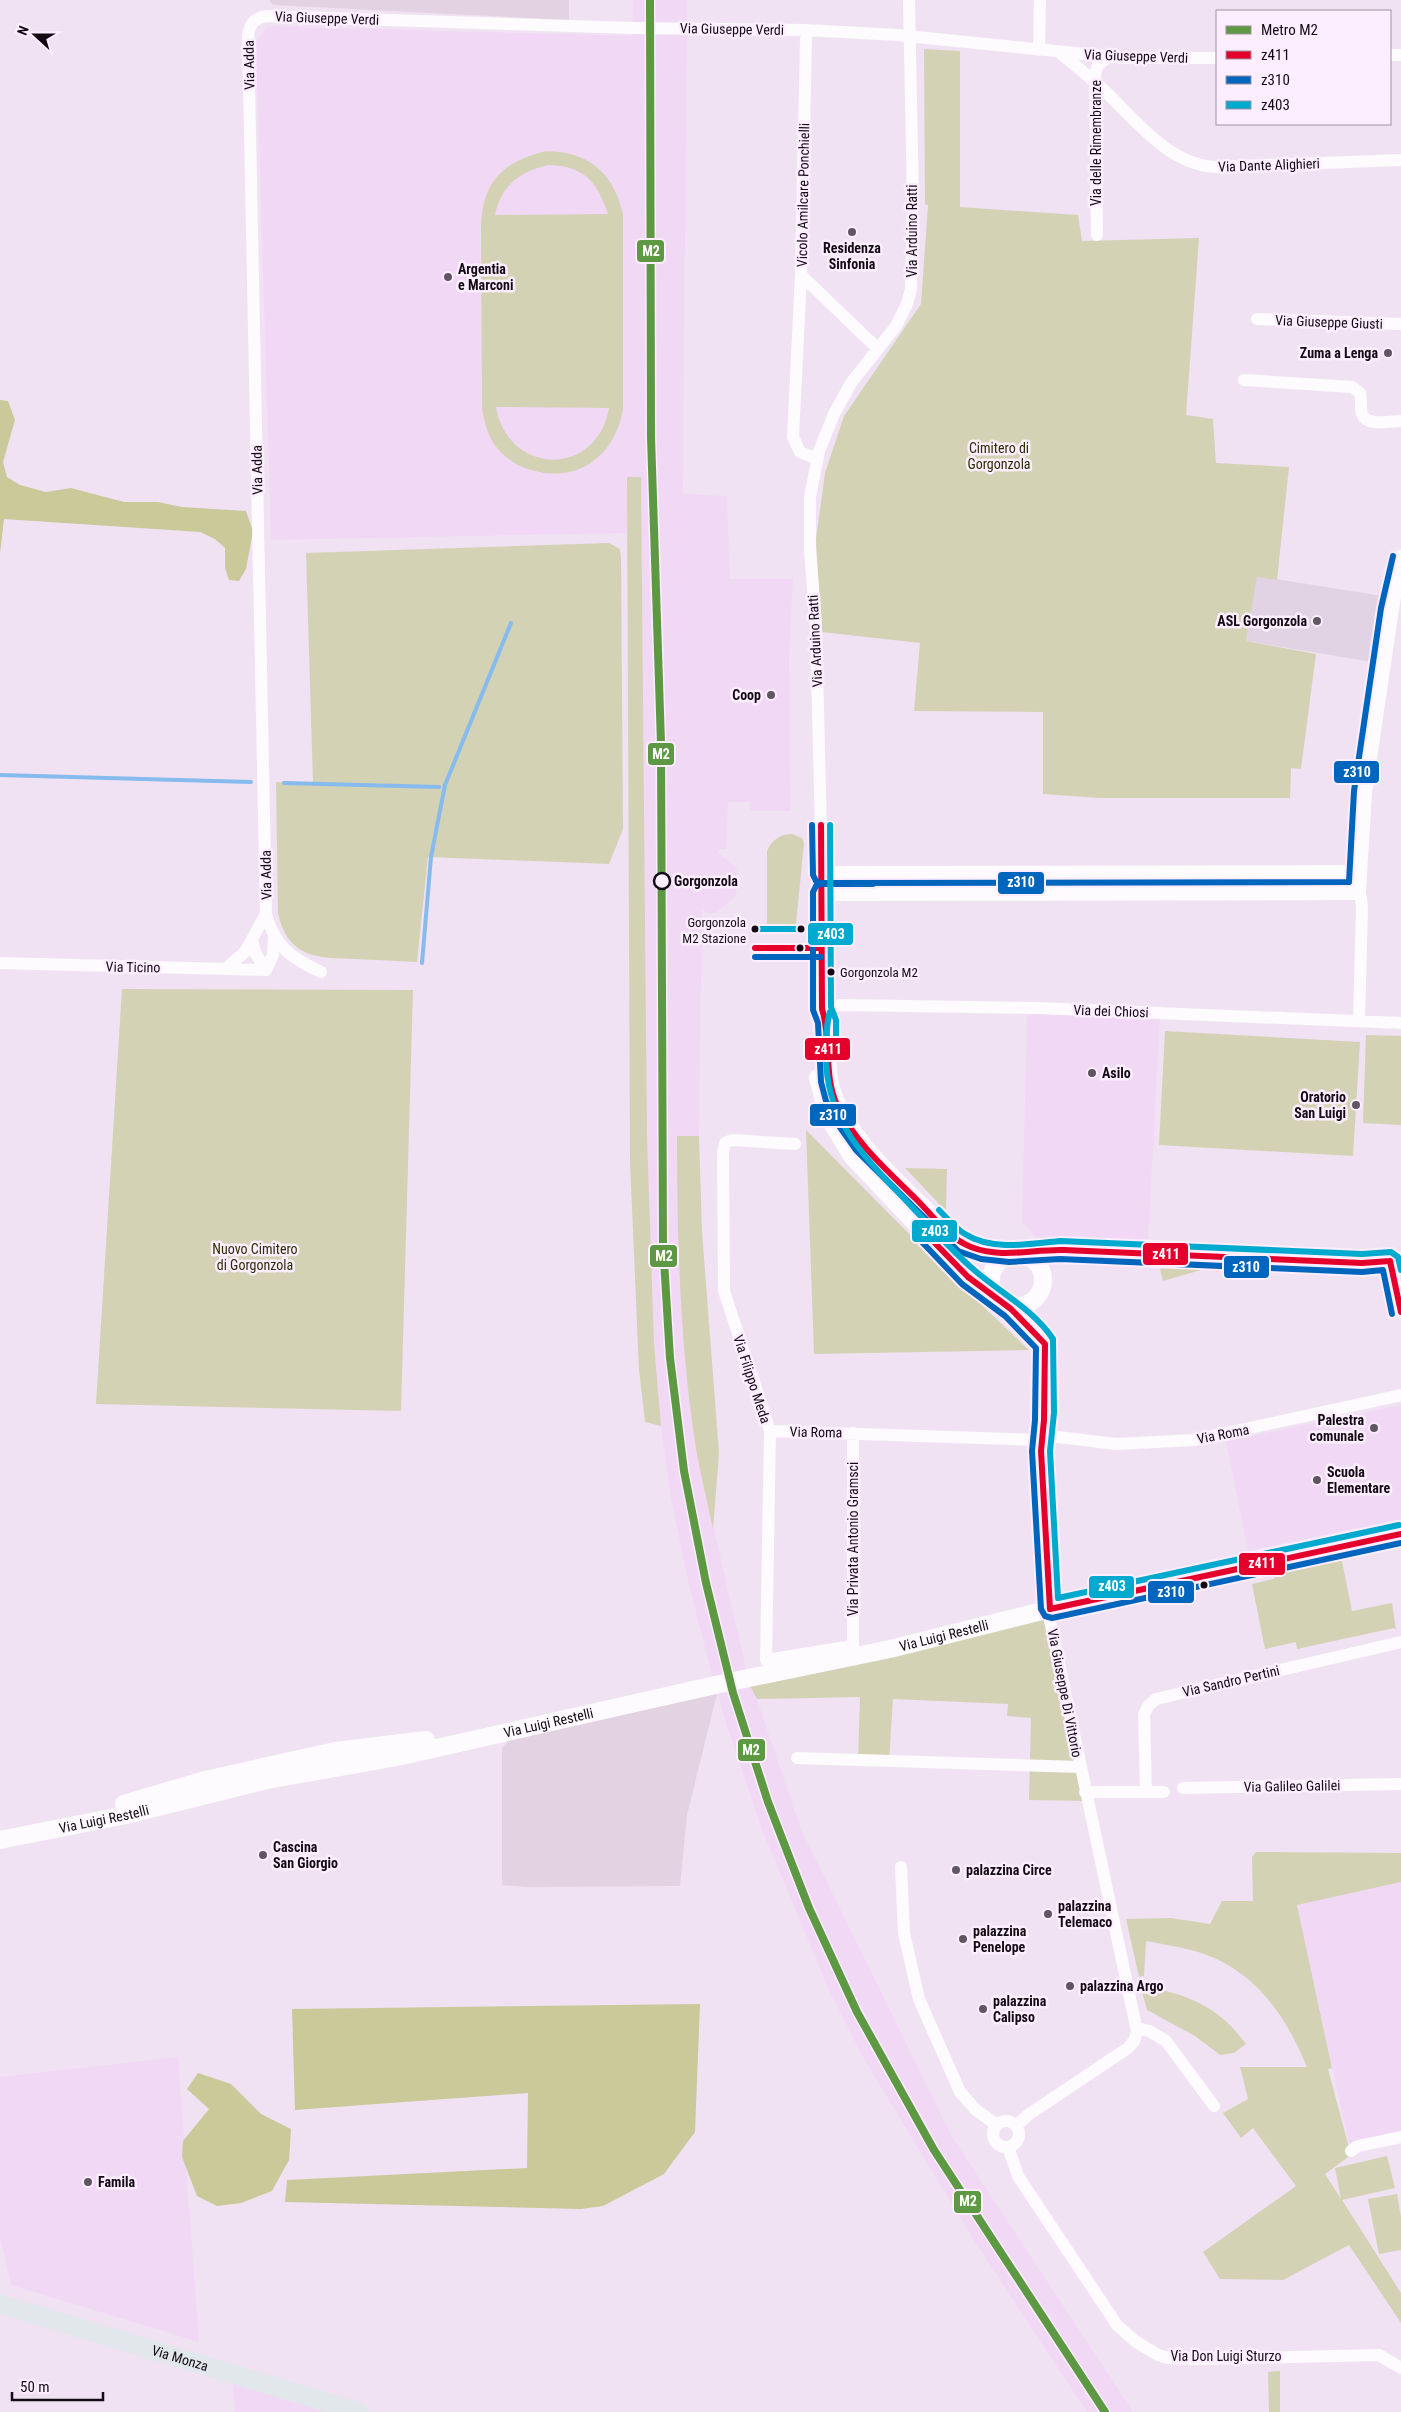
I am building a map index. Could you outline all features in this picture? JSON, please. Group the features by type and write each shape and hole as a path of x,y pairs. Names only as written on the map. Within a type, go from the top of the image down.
{"main road":[{"name":"Via Monza","path":"0,2304 359,2412"}],"street":[{"name":"Via Arduino Ratti","path":"822,884 816,625 809,519 811,487 817,459 839,403 851,383 904,311 913,283 909,0"},
{"path":"1039,50 1040,0"},
{"name":"Via Giuseppe Verdi","path":"249,26 259,17 267,16 632,28 687,27 805,30 909,36 1109,57 1148,59 1216,58"},
{"name":"Via Adda","path":"249,26 266,914 274,938 273,955 266,970"},
{"name":"Vicolo Amilcare Ponchielli","path":"806,38 801,275 878,348"},
{"name":"Via Dante Alighieri","path":"1059,52 1095,82 1164,147 1181,158 1206,166 1401,160"},
{"name":"Via delle Rimembranze","path":"1096,235 1095,82 1097,67 1109,57"},
{"path":"801,275 793,437 800,452 817,459"},
{"name":"Via Giuseppe Giusti","path":"1257,319 1401,324"},
{"path":"1244,380 1352,387 1360,393 1362,413 1365,419 1372,422 1401,421"},
{"path":"1359,1021 1362,908 1357,882 1363,792 1401,559"},
{"path":"822,1009 818,1021 818,1081 825,1109 837,1135 859,1163 957,1267 978,1286 1002,1302 1013,1306 1025,1305 1034,1299 1042,1289 1043,1276 1039,1266 1030,1257 967,1246 954,1237 857,1137 838,1107 831,1089 827,1069 826,1021 822,1009 822,884 1357,882"},
{"name":"Via Adda","path":"225,969 245,952 266,914"},
{"name":"Via Adda","path":"274,938 291,956 321,972"},
{"path":"252,941 256,954 266,970"},
{"name":"Via Ticino","path":"0,963 266,970"},
{"name":"Via dei Chiosi","path":"822,1009 842,1005 1038,1008 1401,1023"},
{"name":"Via Filippo Meda","path":"795,1144 732,1140 725,1143 723,1152 724,1291 770,1431 766,1660 853,1646"},
{"path":"1002,1302 992,1289 992,1272 1001,1259 1010,1255 1060,1250 1362,1263 1395,1259 1401,1312"},
{"name":"Via Giuseppe Di Vittorio","path":"1002,1302 1043,1340 1046,1350 1042,1437 1050,1622 1137,2028"},
{"name":"Via Roma","path":"770,1431 1042,1437 1116,1444 1190,1440 1224,1435 1401,1395"},
{"name":"Via Privata Antonio Gramsci","path":"853,1433 853,1646"},
{"name":"Via Luigi Restelli","path":"0,1840 126,1815 267,1780 396,1757 715,1685 921,1642 1050,1609 1401,1534"},
{"name":"Via Sandro Pertini","path":"1146,1792 1144,1713 1154,1700 1401,1642"},
{"name":"Via Giuseppe Di Vittorio","path":"797,1758 1080,1767"},
{"name":"Via Galileo Galilei","path":"1183,1788 1401,1784"},
{"path":"1085,1792 1164,1792"},
{"path":"901,1867 904,1933 918,1999 960,2092 976,2110 997,2125 1006,2121 1016,2126"},
{"path":"1016,2126 1028,2115 1128,2048 1135,2039 1137,2028 1149,2031 1166,2041 1214,2106"},
{"name":"Via Don Luigi Sturzo","path":"997,2125 993,2132 995,2141 1001,2146 1008,2147 1018,2176 1102,2304 1117,2325 1147,2349 1168,2358 1197,2359 1380,2355 1401,2368"},
{"path":"1008,2147 1018,2139 1016,2126"},
{"path":"1351,2151 1358,2146 1401,2137"}],"shaded area":[{"path":"269,0 569,0 569,20 273,5"},
{"path":"633,0 687,0 683,494 727,496 730,579 793,579 789,653 790,811 749,811 750,802 728,802 726,849 720,849 718,852 737,869 736,896 716,913 707,913 702,909 699,1136 677,1136 687,1377 697,1455 750,1686 757,1699 800,1827 951,2135 1133,2412 1087,2412 975,2242 864,2059 829,1990 762,1830 725,1720 689,1585 671,1499 661,1426 654,1343 647,1135 641,477 627,477 627,533 271,540 256,41 269,26 632,36"},
{"path":"1257,576 1382,596 1372,662 1246,641"},
{"name":"Asilo","path":"1038,1013 1160,1017 1148,1242 1037,1238 1022,1222 1027,1016"},
{"name":"Scuola Elementare","path":"1401,1405 1401,1519 1248,1551 1226,1441"},
{"path":"717,1694 687,1815 680,1886 527,1887 502,1885 502,1748 510,1739"},
{"path":"1401,1882 1401,2131 1349,2143 1297,1905"},
{"path":"178,2057 199,2342 11,2285 0,2237 0,2077"},
{"path":"233,2382 332,2412 235,2412"}],"green space":[{"name":"Cimitero di Gorgonzola","path":"924,49 960,51 960,207 1078,215 1082,241 1199,238 1186,415 1213,419 1216,463 1289,467 1277,580 1257,577 1246,641 1316,654 1301,769 1291,768 1290,798 1100,798 1043,794 1043,712 914,711 920,643 821,632 816,539 825,473 844,416 921,304 928,205 925,204"},
{"path":"546,151 561,152 587,160 606,176 619,199 623,214 623,409 619,426 603,453 579,469 564,473 531,470 506,457 489,436 482,408 481,226 483,210 486,196 498,175 507,167 531,155","holes":["548,165 571,168 580,172 594,184 608,214 495,215 502,196 513,181 529,172","496,407 609,408 601,431 588,447 571,457 552,460 534,456 517,446 504,430"]},
{"path":"0,400 8,401 15,420 3,462 7,477 20,485 46,492 71,488 124,502 158,502 182,507 246,511 253,531 246,569 239,581 229,580 225,568 225,548 215,539 200,532 4,519 0,554"},
{"path":"627,477 641,477 647,1135 654,1343 661,1426 645,1422 639,1370 630,1162"},
{"path":"609,543 620,549 621,558 623,829 609,864 428,857 417,962 328,958 317,956 297,947 289,939 278,913 276,782 313,783 306,553"},
{"path":"792,834 802,838 804,843 796,924 789,929 782,930 767,926 767,851 777,838"},
{"name":"Nuovo Cimitero di Gorgonzola","path":"122,989 413,990 401,1411 96,1404"},
{"path":"1165,1031 1360,1042 1353,1156 1159,1145"},
{"path":"1366,1035 1401,1036 1401,1125 1363,1123"},
{"path":"806,1130 955,1280 1029,1350 814,1354"},
{"path":"677,1136 699,1136 702,1232 719,1453 713,1529 697,1455 683,1336 679,1256"},
{"path":"905,1168 947,1169 946,1211"},
{"path":"1159,1264 1201,1266 1201,1270 1163,1281"},
{"path":"1341,1556 1352,1611 1392,1603 1396,1630 1394,1628 1297,1649 1296,1642 1265,1649 1252,1584 1273,1579 1287,1567"},
{"path":"1051,1610 1087,1801 1029,1800 1031,1718 1007,1716 1008,1704 893,1699 889,1761 858,1760 860,1697 757,1699 750,1686"},
{"path":"1256,1852 1401,1853 1401,1882 1297,1905 1332,2068 1328,2069 1351,2155 1325,2174 1341,2199 1335,2168 1387,2156 1395,2188 1342,2200 1401,2293 1401,2323 1349,2245 1283,2280 1220,2279 1203,2252 1296,2186 1253,2128 1241,2138 1223,2113 1248,2099 1240,2067 1307,2067 1288,2028 1276,2010 1263,1994 1232,1967 1213,1957 1191,1950 1146,1941 1144,1976 1139,1977 1126,1919 1171,1918 1210,1924 1222,1901 1253,1901 1252,1857"},
{"path":"1140,1984 1186,1997 1212,2010 1235,2030 1246,2044 1234,2053 1220,2055 1195,2036 1147,2010"},
{"path":"700,2004 695,2132 664,2174 603,2206 581,2209 285,2202 287,2180 527,2168 528,2093 295,2110 292,2009"},
{"path":"198,2073 231,2084 261,2114 291,2129 289,2160 272,2191 241,2203 217,2206 197,2196 182,2157 183,2141 209,2109 187,2089"},
{"path":"1397,2194 1401,2217 1401,2250 1379,2254 1368,2199"},
{"path":"1280,2371 1280,2412 1269,2412 1268,2372"}],"waterway":[{"path":"422,963 431,857 445,785 511,623"},
{"path":"0,775 251,782"},
{"path":"284,783 439,787"}],"metro line":[{"name":"M2","path":"650,0 651,437 661,743 663,1244 670,1358 684,1471 706,1583 733,1693 768,1802 809,1908 857,2012 934,2150 1105,2412"}],"transit line":[{"name":"z310","path":"1392,1314 1383,1270 1362,1272 1060,1259 1009,1262 981,1259 958,1251 856,1150 839,1126 826,1101 821,1082 818,1023 813,1010 813,892 816,886 822,883 1349,882 1354,791 1381,608 1393,556"},
{"name":"z310","path":"812,825 813,875 816,881 822,884 873,884"},
{"name":"z411","path":"821,825 822,1009 827,1033 830,1081 833,1093 844,1119 863,1144 941,1226 955,1238 983,1251 1006,1253 1064,1250 1362,1263 1390,1261"},
{"name":"z403","path":"830,825 831,1007 836,1020 836,1042"},
{"name":"z403","path":"755,929 801,929"},
{"name":"z411","path":"755,948 821,948"},
{"name":"z310","path":"755,957 821,957"},
{"name":"z403","path":"830,1012 826,1037 828,1078 833,1100 841,1120 852,1138 879,1173 942,1239 973,1269 1036,1319 1053,1339 1054,1413 1050,1451 1058,1598 1399,1525"},
{"name":"z403","path":"939,1210 954,1226 965,1234 987,1243 1024,1245 1060,1241 1362,1254 1391,1252 1398,1257 1401,1270"},
{"name":"z411","path":"928,1236 968,1277 1011,1309 1045,1344 1044,1420 1041,1451 1050,1609"},
{"name":"z310","path":"921,1241 962,1284 1005,1316 1036,1348 1035,1420 1032,1451 1041,1609 1045,1616 1052,1618 1401,1543"},
{"name":"z411","path":"1390,1261 1401,1312"},
{"name":"z411","path":"1050,1609 1401,1534"}],"place":[{"name":"Residenza Sinfonia","path":"852,232"},
{"name":"Argentia e Marconi","path":"448,277"},
{"name":"Zuma a Lenga","path":"1388,353"},
{"name":"ASL Gorgonzola","path":"1317,621"},
{"name":"Coop","path":"771,695"},
{"name":"Gorgonzola","path":"662,881"},
{"name":"Gorgonzola M2 Stazione","path":"755,929"},
{"name":"Gorgonzola M2","path":"831,972"},
{"name":"Asilo","path":"1092,1073"},
{"name":"Oratorio San Luigi","path":"1356,1105"},
{"name":"Palestra comunale","path":"1374,1428"},
{"name":"Scuola Elementare","path":"1317,1480"},
{"name":"Cascina San Giorgio","path":"263,1855"},
{"name":"palazzina Circe","path":"956,1870"},
{"name":"palazzina Telemaco","path":"1048,1914"},
{"name":"palazzina Penelope","path":"963,1939"},
{"name":"palazzina Argo","path":"1070,1986"},
{"name":"palazzina Calipso","path":"983,2009"},
{"name":"Famila","path":"88,2182"}]}
